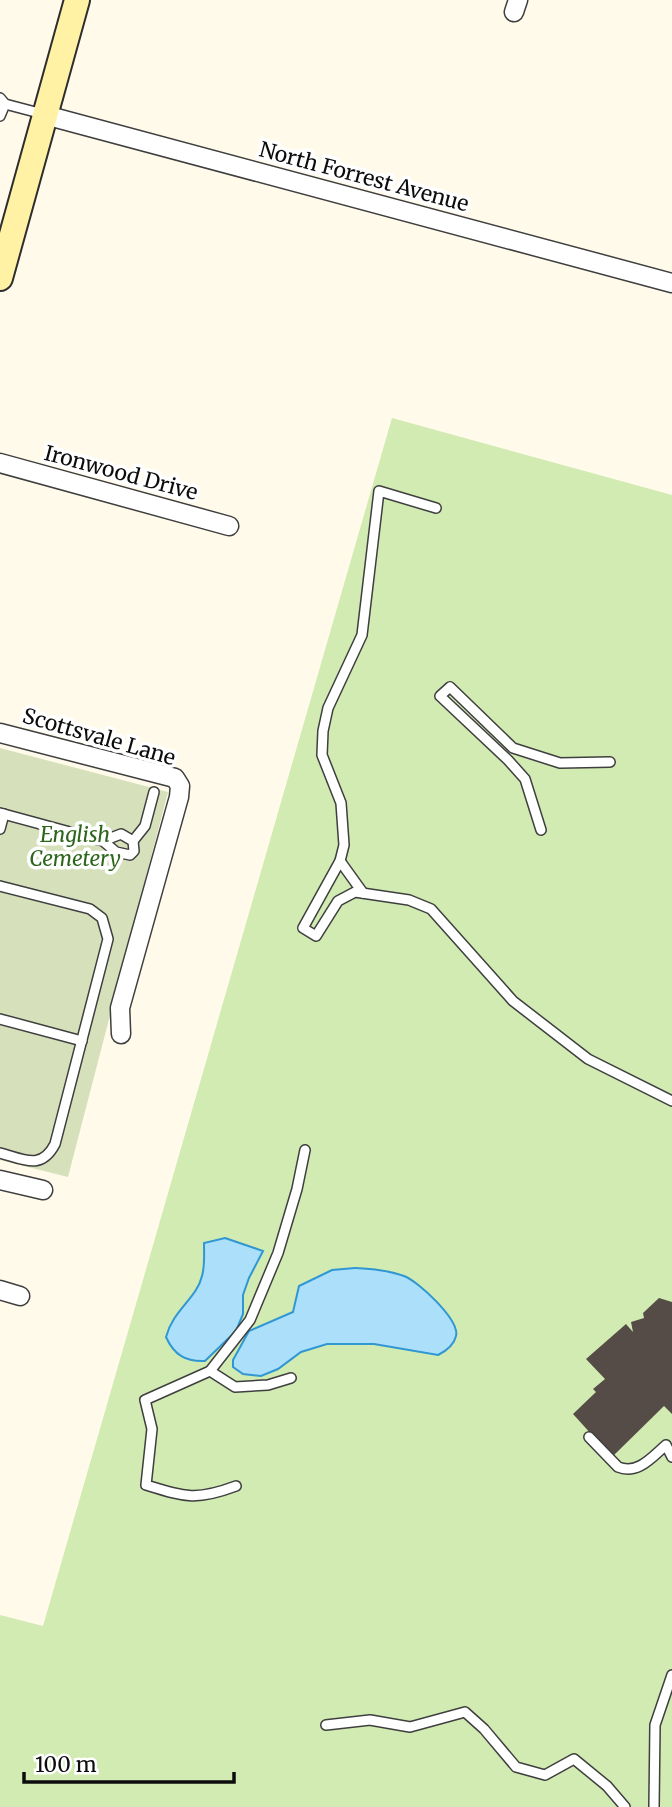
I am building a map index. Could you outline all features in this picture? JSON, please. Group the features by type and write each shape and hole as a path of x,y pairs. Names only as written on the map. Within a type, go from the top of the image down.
{"main road":[{"path":"0,278 77,0"}],"street":[{"name":"North Forrest Avenue","path":"45,115 672,283"},
{"name":"Ironwood Drive","path":"0,463 229,526"},
{"name":"Scottsvale Lane","path":"0,733 175,778 180,786 120,1008 121,1034"},
{"path":"0,1180 43,1190"},
{"path":"0,1290 20,1296"}],"lane":[{"path":"0,116 2,101 45,115"},
{"path":"436,508 379,491 362,635 328,708 323,732 322,755 341,803 344,825 340,861 303,928 316,936 338,901 355,892 409,900 431,909 513,1001 588,1059 672,1101"},
{"path":"541,830 525,779 440,696 450,687 513,748 560,763 610,762"},
{"path":"0,829 2,814 103,841 123,855 130,855 134,851 133,841 145,826 154,792"},
{"path":"103,841 121,834 133,841"},
{"path":"340,861 363,893"},
{"path":"0,886 90,909 106,924 108,939 51,1153 45,1158 33,1161 0,1153"},
{"path":"0,1019 82,1041"},
{"path":"236,1486 210,1496 184,1497 146,1485 152,1429 145,1400 210,1371 250,1320 278,1253 297,1189 305,1150"},
{"path":"210,1371 236,1387 268,1385 291,1378"},
{"path":"589,1437 618,1467 624,1469 635,1469 666,1445 672,1457"},
{"path":"642,1807 654,1805 655,1725 672,1675"},
{"path":"326,1726 370,1720 410,1727 466,1713 484,1729 516,1767 545,1775 574,1759 607,1786 625,1807"}],"green space":[{"path":"392,418 672,495 672,1807 0,1807 0,1615 43,1626"},
{"name":"English Cemetery","path":"0,748 168,792 68,1177 0,1160"}],"water":[{"path":"225,1238 263,1251 243,1295 243,1314 236,1331 205,1361 186,1359 177,1353 166,1337 174,1319 199,1284 204,1268 204,1243"},
{"path":"355,1268 398,1274 419,1285 452,1321 456,1336 452,1345 438,1355 374,1344 327,1344 301,1352 278,1369 261,1376 243,1374 233,1367 233,1360 249,1331 293,1312 299,1286 332,1270"}],"building":[{"path":"659,1298 672,1302 672,1414 664,1406 612,1457 573,1414 596,1392 593,1389 605,1379 586,1359 626,1324 633,1332 631,1322 644,1318 643,1313"}]}
